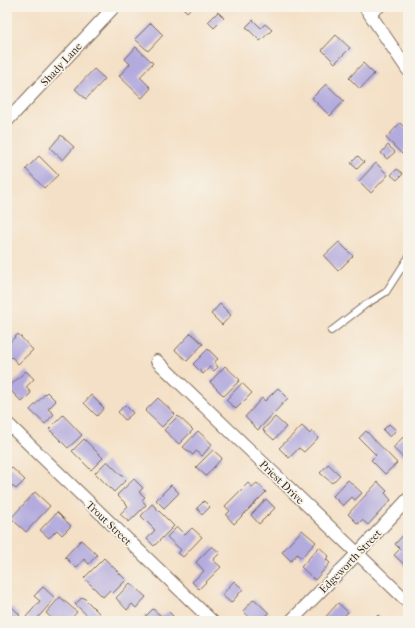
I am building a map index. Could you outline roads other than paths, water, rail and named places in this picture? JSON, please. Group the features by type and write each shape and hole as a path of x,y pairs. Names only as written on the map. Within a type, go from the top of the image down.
{"street":[{"name":"Shady Lane","path":"7,121 114,7"},
{"path":"368,12 408,70"},
{"name":"Priest Drive","path":"157,361 408,602"},
{"name":"Trout Street","path":"7,423 212,621"},
{"name":"Edgeworth Street","path":"291,621 357,554 408,499"}],"lane":[{"path":"368,12 383,7"},
{"path":"331,331 365,305 386,292 408,258"}]}
